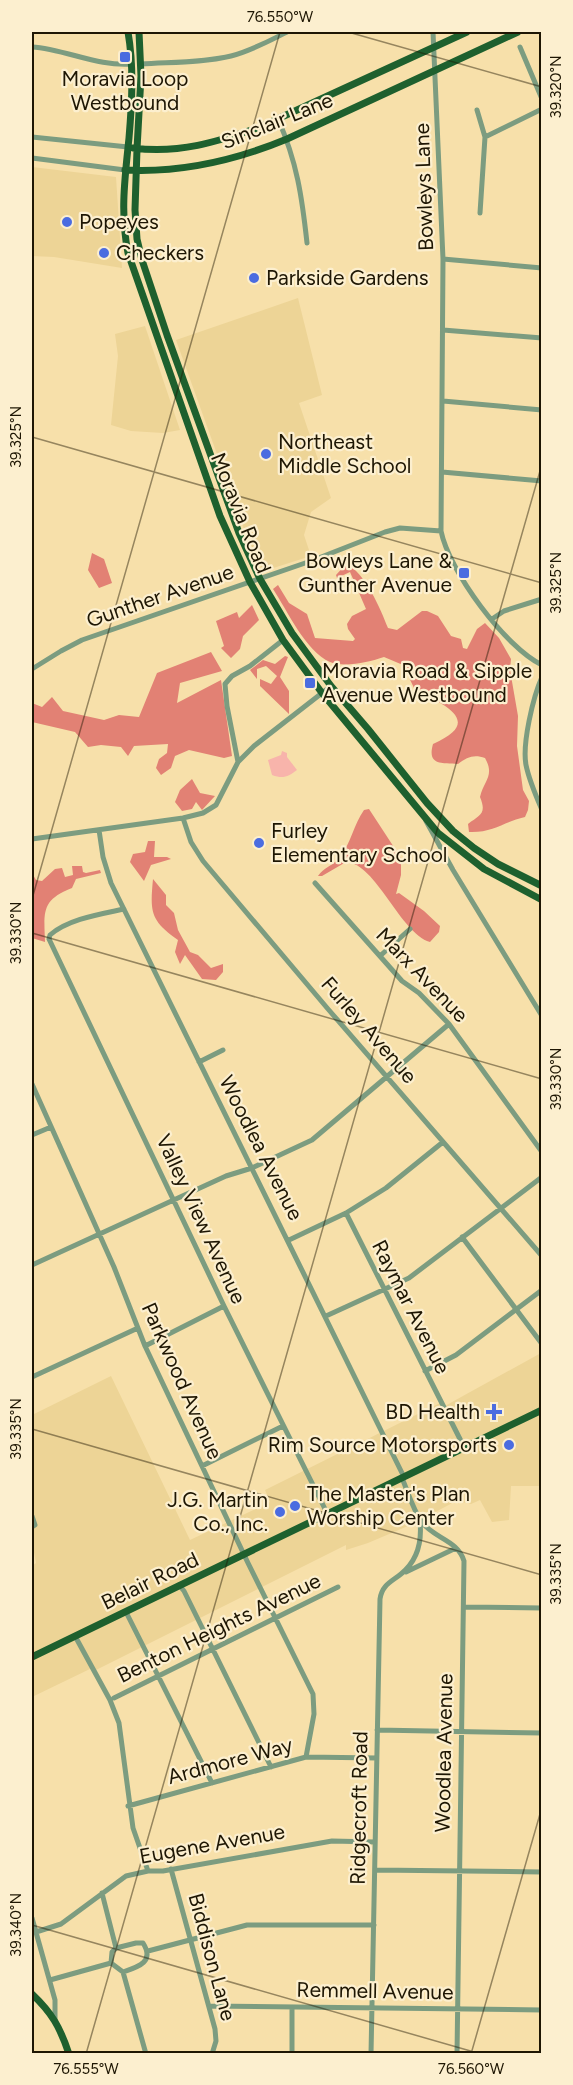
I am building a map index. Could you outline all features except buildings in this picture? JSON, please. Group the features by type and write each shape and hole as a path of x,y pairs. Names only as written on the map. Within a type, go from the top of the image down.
{"main road":[{"name":"Moravia Road","path":"128,32 132,64 122,218 132,267 220,516 250,582 283,640 322,693 438,833 462,854 503,880 542,900"},
{"name":"Moravia Road","path":"139,32 141,64 136,226 142,260 227,502 260,579 292,633 331,686 427,803 453,831 490,859 542,886"},
{"name":"Sinclair Lane","path":"128,147 165,151 228,138 278,119 467,32"},
{"name":"Sinclair Lane","path":"125,170 202,166 253,152 518,32"},
{"name":"Belair Road","path":"32,1657 542,1410"},
{"path":"32,1994 55,2019 63,2034 69,2054"}],"street":[{"path":"141,64 231,56 253,49 287,32"},
{"name":"Bowleys Lane","path":"434,32 443,259 441,531 452,562 492,619 519,651 542,665"},
{"path":"32,47 110,64 132,64"},
{"path":"520,47 542,99"},
{"path":"485,136 542,109"},
{"path":"477,110 485,136 480,213"},
{"path":"278,119 300,186 307,243"},
{"name":"Sinclair Lane","path":"32,137 128,147"},
{"name":"Sinclair Lane","path":"32,158 125,170"},
{"path":"443,259 542,268"},
{"path":"443,330 542,338"},
{"path":"443,401 542,410"},
{"path":"442,472 542,482"},
{"name":"Gunther Avenue","path":"32,669 82,640 400,528 441,531"},
{"path":"492,619 504,611 542,599"},
{"path":"238,762 225,684 232,676 250,666 283,640"},
{"path":"542,677 534,700 525,754 526,766 542,810"},
{"path":"32,839 183,818 203,813 216,805 238,762 254,746 331,686"},
{"path":"422,814 453,870 542,1016"},
{"name":"Furley Avenue","path":"183,818 191,842 203,861 542,1256"},
{"name":"Woodlea Avenue","path":"99,830 106,870 124,909 326,1316 403,1477 420,1520 431,1532 456,1548 464,1561 457,2054"},
{"name":"Marx Avenue","path":"315,884 402,981 419,993 449,1024 542,1152"},
{"name":"Valley View Avenue","path":"124,909 90,916 55,930 49,936 224,1306 327,1513"},
{"path":"380,956 410,929"},
{"path":"32,1265 226,1176 252,1168 312,1140 449,1024"},
{"path":"199,1062 223,1050"},
{"name":"Parkwood Avenue","path":"32,1084 99,1233 145,1346 314,1698 314,1714 306,1757"},
{"path":"32,1135 51,1127"},
{"path":"289,1240 346,1213 387,1188 443,1142"},
{"path":"326,1316 409,1278 542,1177"},
{"name":"Raymar Avenue","path":"346,1213 464,1447"},
{"path":"462,1237 542,1344"},
{"path":"425,1371 453,1357 542,1290"},
{"path":"145,1346 224,1306"},
{"path":"32,1377 138,1328"},
{"path":"202,1466 283,1426"},
{"path":"32,1516 33,1526"},
{"name":"Ridgecroft Road","path":"403,1573 414,1559 418,1549 421,1532 420,1520"},
{"name":"Ridgecroft Road","path":"371,2054 380,1599 386,1585 403,1573 456,1548"},
{"path":"179,1585 271,1767"},
{"name":"Benton Heights Avenue","path":"114,1698 338,1587"},
{"path":"464,1607 542,1608"},
{"path":"126,1611 212,1783"},
{"path":"75,1636 110,1700 119,1723 128,1806 148,1871"},
{"path":"377,1730 542,1734"},
{"name":"Ardmore Way","path":"128,1806 306,1757 377,1758"},
{"name":"Eugene Avenue","path":"36,1932 61,1924 126,1876 332,1841 375,1842"},
{"name":"Biddison Lane","path":"171,1869 216,2036 212,2054"},
{"path":"375,1870 542,1872"},
{"path":"102,1893 116,1948"},
{"path":"32,1918 57,2008 55,2019"},
{"path":"148,1951 254,1924 374,1925"},
{"path":"111,1963 112,1952 116,1948 136,1942 143,1943 148,1951 148,1957 141,1964 123,1972"},
{"path":"50,1980 111,1963"},
{"path":"111,1963 123,1972 146,2054"},
{"name":"Remmell Avenue","path":"208,2006 542,2010"},
{"path":"292,2007 292,2054"}],"shaded area":[{"path":"32,167 116,177 122,268 54,257 32,256"},
{"name":"Northeast Middle School","path":"298,298 322,395 299,403 331,498 311,512 304,535 311,556 267,570 262,568 245,532 176,340"},
{"path":"145,326 180,430 163,433 131,431 111,425 118,356 115,334"},
{"path":"92,553 104,559 112,583 99,588 88,570"},
{"path":"346,564 353,568 366,583 388,628 397,630 422,611 427,611 438,616 451,636 461,639 463,648 467,649 477,629 485,623 499,638 511,659 510,670 518,716 517,746 523,790 529,801 525,817 491,829 469,832 468,824 482,811 480,797 488,778 489,769 485,758 477,756 458,764 437,762 432,756 433,744 449,735 457,727 457,720 453,713 414,688 403,665 384,657 357,664 336,664 321,657 305,640 273,589 278,585 289,603 307,614 315,638 353,641 355,639 347,624 352,616 366,609 350,572 337,578 336,575"},
{"path":"252,605 259,620 243,636 240,649 231,658 221,648 224,646 216,621 237,612 239,618"},
{"path":"211,652 222,671 180,683 177,703 221,680 232,756 224,758 189,750 175,756 171,768 161,775 156,768 159,759 167,753 168,744 134,746 128,756 121,747 101,745 88,747 75,732 32,722 32,703 42,707 52,697 63,711 104,720 119,715 139,717 157,673"},
{"path":"285,656 288,657 280,677 289,691 289,714 260,686 260,679 271,684 277,676 266,666 257,669 257,679 250,670 263,660 275,664"},
{"path":"282,751 287,753 287,757 297,770 288,776 279,777 272,775 268,760 281,755"},
{"path":"192,779 200,793 215,796 202,810 196,802 192,809 182,811 175,802 180,790"},
{"path":"369,809 401,858 401,875 396,894 399,893 424,911 440,926 439,932 430,942 408,926 378,885 357,865 346,862 318,876 340,857 364,810"},
{"path":"148,841 155,841 154,857 171,859 151,865 144,881 130,862 133,854 145,852"},
{"path":"72,866 82,866 83,872 86,873 100,870 101,873 76,879 72,888 55,897 46,908 45,942 32,938 32,873 36,880 42,881 55,869 62,868 65,877 73,875"},
{"path":"153,879 166,895 166,905 174,913 178,930 190,952 198,955 211,968 223,964 223,972 216,980 202,979 185,955 180,964 175,952 178,940 157,921 152,908"},
{"path":"541,1353 541,1486 511,1486 509,1520 492,1522 480,1500 471,1504 456,1501 415,1523 368,1543 346,1550 346,1545 94,1671 92,1668 32,1697 32,1566 36,1563 32,1542 32,1415 111,1376 190,1540 270,1502 265,1490 440,1403 443,1407"}],"place":[{"name":"Moravia Loop Westbound","path":"125,57"},
{"name":"Popeyes","path":"67,222"},
{"name":"Checkers","path":"104,253"},
{"name":"Parkside Gardens","path":"254,278"},
{"name":"Northeast Middle School","path":"266,454"},
{"name":"Bowleys Lane & Gunther Avenue","path":"464,573"},
{"name":"Moravia Road & Sipple Avenue Westbound","path":"310,683"},
{"name":"Furley Elementary School","path":"259,843"},
{"name":"BD Health","path":"494,1412"},
{"name":"Rim Source Motorsports","path":"509,1445"},
{"name":"The Master's Plan Worship Center","path":"295,1506"},
{"name":"J.G. Martin Co., Inc.","path":"280,1512"}]}
